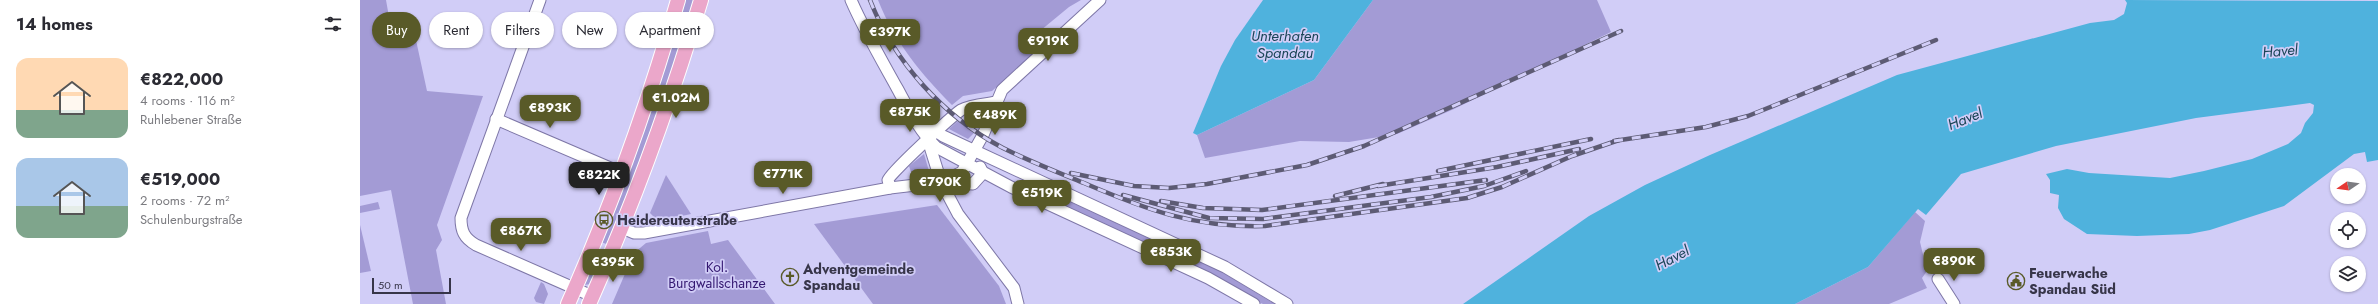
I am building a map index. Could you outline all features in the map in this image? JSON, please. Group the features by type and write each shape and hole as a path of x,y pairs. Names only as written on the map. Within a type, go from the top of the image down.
{"main road":[{"path":"568,304 622,173 650,92 678,0"},
{"path":"591,300 622,228 654,144 701,0"}],"street":[{"path":"540,0 460,218 466,239 476,245 575,288 591,300"},
{"path":"852,0 869,38 912,114 931,136 936,147 983,173 1208,278 1254,304"},
{"path":"942,182 962,172 974,151 1002,90 1100,0"},
{"path":"890,188 888,180 892,173 931,136 962,110 997,102"},
{"path":"496,119 622,173"},
{"path":"931,136 974,151 1225,267 1287,304"},
{"path":"931,136 942,182 958,214 1014,288 1018,304"},
{"path":"974,151 983,173"},
{"path":"622,228 634,233 644,233 890,188 942,182 972,184 980,178 983,173"},
{"path":"1938,279 1954,304"}],"green space":[{"path":"360,0 386,0 388,12 372,12 372,48 418,48 427,91 483,96 437,225 442,240 436,250 446,304 413,304 391,190 360,196"},
{"path":"683,0 695,0 691,12 679,12"},
{"path":"878,0 1081,0 1069,7 1029,40 1037,51 992,91 963,96 952,105 909,56 892,29"},
{"path":"1373,0 1597,0 1611,32 1454,109 1397,134 1349,142 1300,141 1205,158 1197,135 1314,80"},
{"path":"667,48 680,48 667,91 609,245 601,242"},
{"path":"958,121 974,133 968,139 949,129"},
{"path":"924,154 929,171 912,175 909,166"},
{"path":"666,175 691,214 658,221 650,213"},
{"path":"1023,180 1220,271 1275,304 1263,304 1020,186"},
{"path":"378,202 380,209 360,213 360,206"},
{"path":"937,205 999,286 1006,304 873,304 814,224"},
{"path":"1915,212 1925,221 1920,242 1927,271 1922,278 1927,288 1889,304 1795,304 1868,267"},
{"path":"360,225 371,271 360,273"},
{"name":"Kol. Burgwallschanze","path":"708,231 711,244 728,240 775,304 612,304 634,253 646,243"},
{"path":"597,250 606,253 591,284 584,285"},
{"path":"541,282 544,284 548,294 544,304 536,302 534,298"}],"water":[{"name":"Unterhafen Spandau","path":"1263,0 1373,0 1314,80 1197,135 1193,133 1221,66 1235,40"},
{"name":"Havel","path":"2125,0 2378,1 2378,160 2367,162 2365,152 2354,154 2335,168 2330,168 2330,172 2284,206 2210,230 2189,234 2137,236 2087,234 2064,219 2058,208 2059,195 2050,193 2050,180 2046,174 2067,169 2089,173 2170,178 2252,159 2288,144 2301,133 2305,123 2313,113 2314,105 2310,103 2196,118 2056,146 1961,174 1926,215 1918,209 1868,267 1795,304 1463,304 1589,216 1645,185 1710,155 1897,75 2090,23 2114,20 2124,14 2127,3"}],"railway":[{"path":"870,0 880,23 893,45 923,86 961,121 981,135 1003,148 1107,193 1150,209 1194,220 1216,224 1265,226 1467,198 1502,187 1572,156 1619,140"},
{"path":"1071,173 1134,186 1169,188 1207,184 1307,165 1364,146 1621,31"},
{"path":"1614,141 1706,127 1748,116 1936,40"},
{"path":"1438,171 1591,139"},
{"path":"1378,186 1497,167 1579,149"},
{"path":"1123,195 1209,218 1263,219 1431,197 1484,186 1526,171"},
{"path":"1161,201 1203,208 1262,210 1486,180"},
{"path":"1335,196 1383,184"}],"place":[{"name":"Heidereuterstraße","path":"604,220"},
{"name":"Adventgemeinde Spandau","path":"790,277"},
{"name":"Feuerwache Spandau Süd","path":"2016,281"}]}
